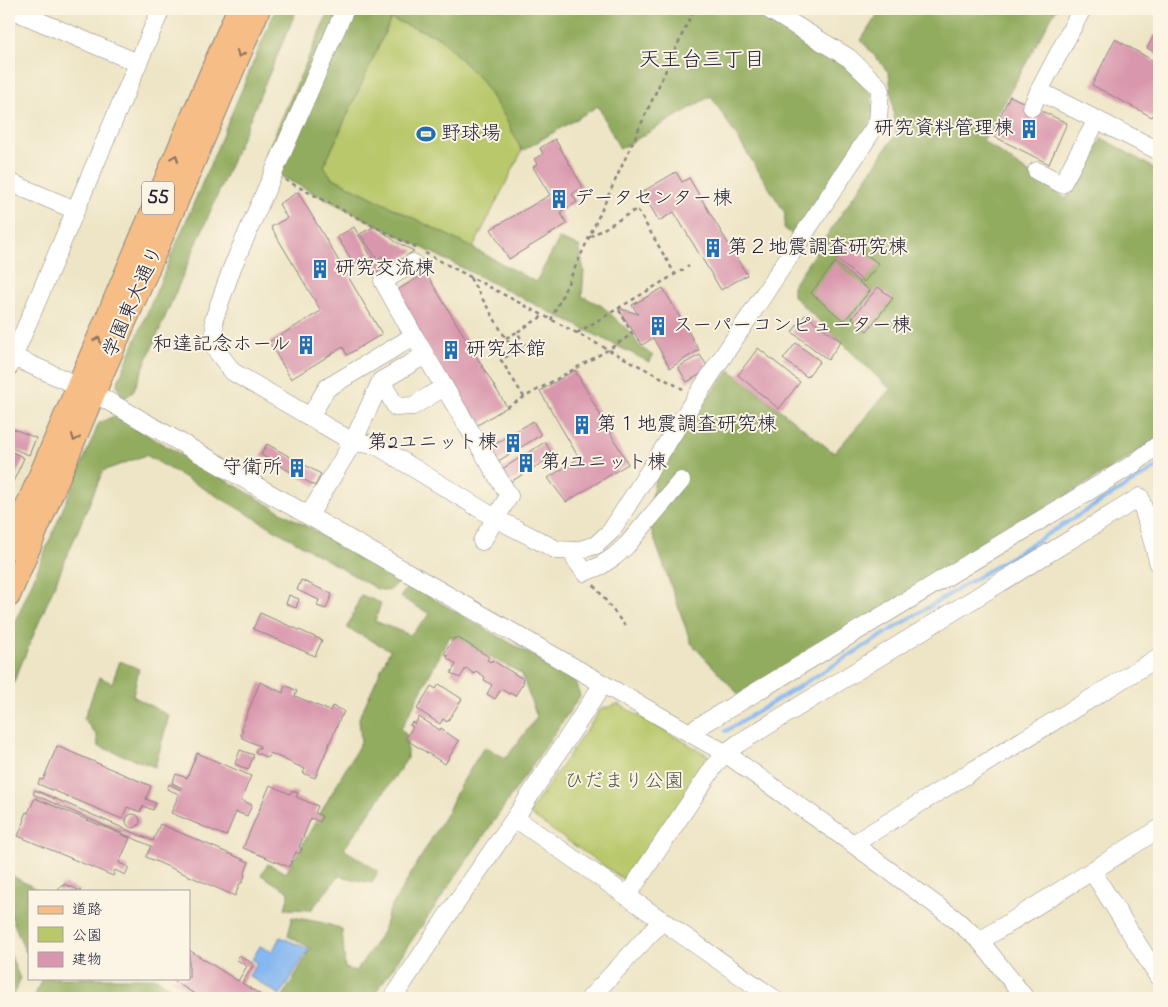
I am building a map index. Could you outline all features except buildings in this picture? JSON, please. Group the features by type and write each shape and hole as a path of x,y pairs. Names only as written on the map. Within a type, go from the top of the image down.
{"main road":[{"name":"学園東大通り","path":"9,596 86,389 238,9"},
{"name":"学園東大通り","path":"9,548 86,389 146,274 260,9"}],"street":[{"path":"10,9 138,63"},
{"path":"161,9 10,360 86,389 725,753 955,919 980,941 1017,995"},
{"path":"345,9 232,268 214,319 216,350 233,372 353,442 376,445 495,518 556,550 577,566 600,566 615,556 627,545 681,481"},
{"path":"577,566 611,531 696,396 878,122 880,88 850,58 768,9"},
{"path":"1082,9 1036,99 1097,120 1159,151"},
{"path":"1037,171 1062,184 1097,120"},
{"path":"9,182 75,210"},
{"path":"413,263 383,281 509,496 482,541"},
{"path":"310,417 327,388 414,336"},
{"path":"308,515 353,442 381,382 425,355"},
{"path":"381,382 396,407 413,406 444,387"},
{"path":"690,732 1134,463 1159,444"},
{"path":"626,896 725,753 1140,497 1159,564"},
{"path":"853,844 1159,657"},
{"path":"393,998 603,684"},
{"path":"515,818 773,998"},
{"path":"980,941 1159,829"},
{"path":"1092,871 1159,978"},
{"path":"590,998 662,920"}],"path":[{"path":"551,320 694,9"},
{"path":"273,174 696,396"},
{"path":"589,238 637,209 676,274"},
{"path":"576,333 689,266"},
{"path":"470,278 514,352"},
{"path":"507,407 608,350 632,334 618,308"},
{"path":"506,338 543,316"},
{"path":"517,332 525,345 501,360 524,397"},
{"path":"577,566 625,626"}],"green space":[{"path":"276,9 297,9 133,392 123,399 117,384"},
{"path":"330,9 762,9 870,82 874,116 804,245 784,228 785,213 711,96 620,149 598,106 522,151 505,117 481,80 439,37 391,19 324,166 331,177 473,248 536,282 559,239 579,246 584,271 582,296 602,306 632,334 639,346 653,356 649,362 278,175 266,154"},
{"path":"881,9 1056,9 983,141 1066,199 1102,138 1159,171 1159,439 740,696 691,643 648,521 659,453 730,370 834,453 890,389 793,296 793,285 896,134 889,73 861,40"},
{"name":"野球場","path":"391,19 439,37 481,80 505,117 522,151 473,248 331,177 324,166"},
{"path":"114,416 400,580 389,591 377,589 146,455 103,471 9,693 9,637 99,423"},
{"path":"409,585 575,680 580,696 372,998 282,998 311,948 288,936 292,917 324,923 342,929 345,968 356,971 383,932 389,911 484,747 506,758 537,717 521,673 450,636 401,729 407,735 407,759 344,849 378,871 372,883 339,876 311,910 285,909 289,892 261,875 268,864 286,873 361,742 359,718 390,650 347,628 361,595 381,603 375,621 410,635 430,614 400,597"},
{"path":"120,661 139,669 133,696 169,716 155,767 98,746 97,736 84,719 99,677 112,683"},
{"name":"ひだまり公園","path":"618,704 709,756 709,765 630,878 623,879 532,816 530,812 601,709"},
{"path":"9,874 38,890 28,890 28,952 25,951 9,911"},
{"path":"9,951 20,979 13,998 9,996"},
{"path":"41,980 160,980 185,998 34,998"}],"water":[{"path":"280,937 309,949 280,995 249,976 257,963 252,960 260,946 272,952"}],"waterway":[{"path":"726,731 1159,466"}],"place":[{"name":"研究資料管理棟","path":"1029,129"},
{"name":"野球場","path":"426,134"},
{"name":"データセンター棟","path":"559,199"},
{"name":"第２地震調査研究棟","path":"713,248"},
{"name":"研究交流棟","path":"320,269"},
{"name":"スーパーコンピューター棟","path":"658,326"},
{"name":"和達記念ホール","path":"306,345"},
{"name":"研究本館","path":"451,350"},
{"name":"第１地震調査研究棟","path":"582,425"},
{"name":"第2ユニット棟","path":"513,443"},
{"name":"第1ユニット棟","path":"526,463"},
{"name":"守衛所","path":"297,468"}],"district":[{"name":"天王台三丁目","path":"702,61"}]}
